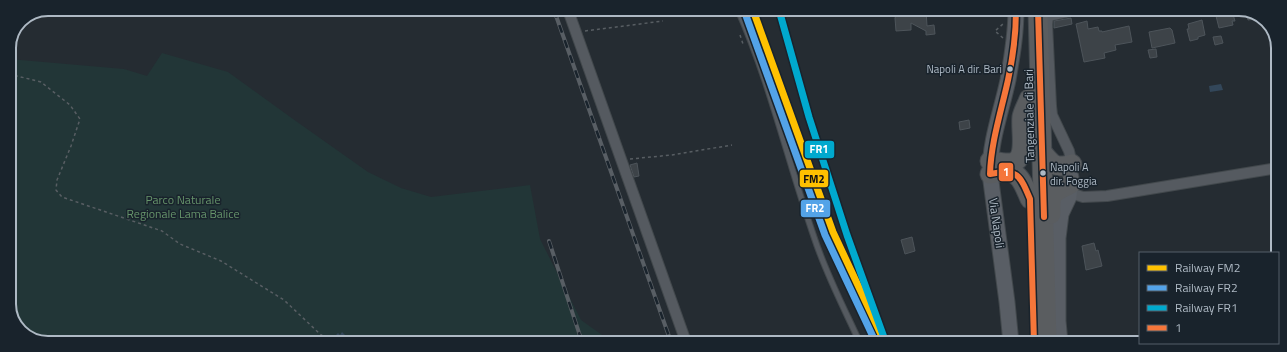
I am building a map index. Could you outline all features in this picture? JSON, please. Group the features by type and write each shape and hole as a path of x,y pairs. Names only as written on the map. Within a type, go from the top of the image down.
{"highway":[{"name":"Tangenziale di Bari","path":"1026,16 1034,336"},
{"name":"Tangenziale di Bari","path":"1045,16 1042,152 1047,336"},
{"path":"990,167 1014,162 1020,157 1023,151 1022,116 1029,99"},
{"path":"1042,152 1051,163 1056,166 1061,167 1072,164"},
{"path":"990,167 1016,174 1022,181 1030,199"},
{"path":"1044,246 1051,234 1050,199 1057,191 1070,188"}],"street":[{"path":"570,16 684,336"},
{"name":"Via Napoli","path":"1010,336 990,167 995,127 1008,81 1016,28 1016,16"},
{"path":"1045,16 1052,115 1069,151 1072,164 1070,188 1061,214 1058,238 1059,336"},
{"path":"1070,188 1083,197 1107,196 1271,169"}],"lane":[{"path":"740,16 770,95 788,160 814,239 857,336"}],"path":[{"path":"576,32 663,21"},
{"path":"1006,22 995,31 1006,40"},
{"path":"739,33 744,46"},
{"path":"16,76 41,82 70,105 80,119 57,180 56,190 62,197 162,231 180,244 221,261 284,300 323,336"},
{"path":"622,160 672,155 732,145"}],"green space":[{"name":"Parco Naturale Regionale Lama Balice","path":"162,53 228,72 368,172 401,188 431,197 530,185 540,239 581,320 604,336 48,336 30,331 25,327 18,316 16,306 16,60 124,69 147,76"}],"water":[{"path":"1221,84 1223,90 1210,92 1209,86"},
{"path":"342,332 345,335 335,336 338,333 340,335"}],"building":[{"path":"896,16 926,16 927,26 934,25 935,34 926,35 926,31 911,23 911,30 896,31"},
{"path":"1216,16 1234,16 1235,21 1232,21 1233,25 1219,28"},
{"path":"1071,18 1072,24 1054,28 1054,21"},
{"path":"1202,20 1205,35 1190,41 1187,29 1189,29 1188,24"},
{"path":"1087,21 1088,29 1098,27 1099,31 1102,32 1129,26 1132,42 1115,45 1116,50 1104,53 1105,58 1084,62 1076,24"},
{"path":"1170,28 1172,30 1175,43 1152,48 1149,32"},
{"path":"1221,36 1223,43 1215,45 1213,37"},
{"path":"1156,49 1157,57 1150,58 1148,50"},
{"path":"969,120 970,128 960,130 959,122"},
{"path":"637,163 639,176 634,177 630,165"},
{"path":"912,237 915,251 905,254 901,240"},
{"path":"1094,243 1096,251 1098,250 1102,266 1086,270 1082,246"}],"railway":[{"path":"556,16 669,336"},
{"path":"549,241 580,336"}],"rail line":[{"name":"FR2","path":"746,16 825,235 873,336"},
{"name":"FM2","path":"755,16 833,232 882,336"},
{"name":"FR1","path":"781,16 809,117 847,235 883,336"}],"transit line":[{"name":"1","path":"1016,16 1015,37 1011,63 994,139 990,174 1006,172 1016,175 1023,184 1030,199 1034,336"},
{"name":"1","path":"1038,16 1044,217"}],"place":[{"name":"Napoli A dir. Bari","path":"1010,69"},
{"name":"Napoli A dir. Foggia","path":"1043,173"}]}
